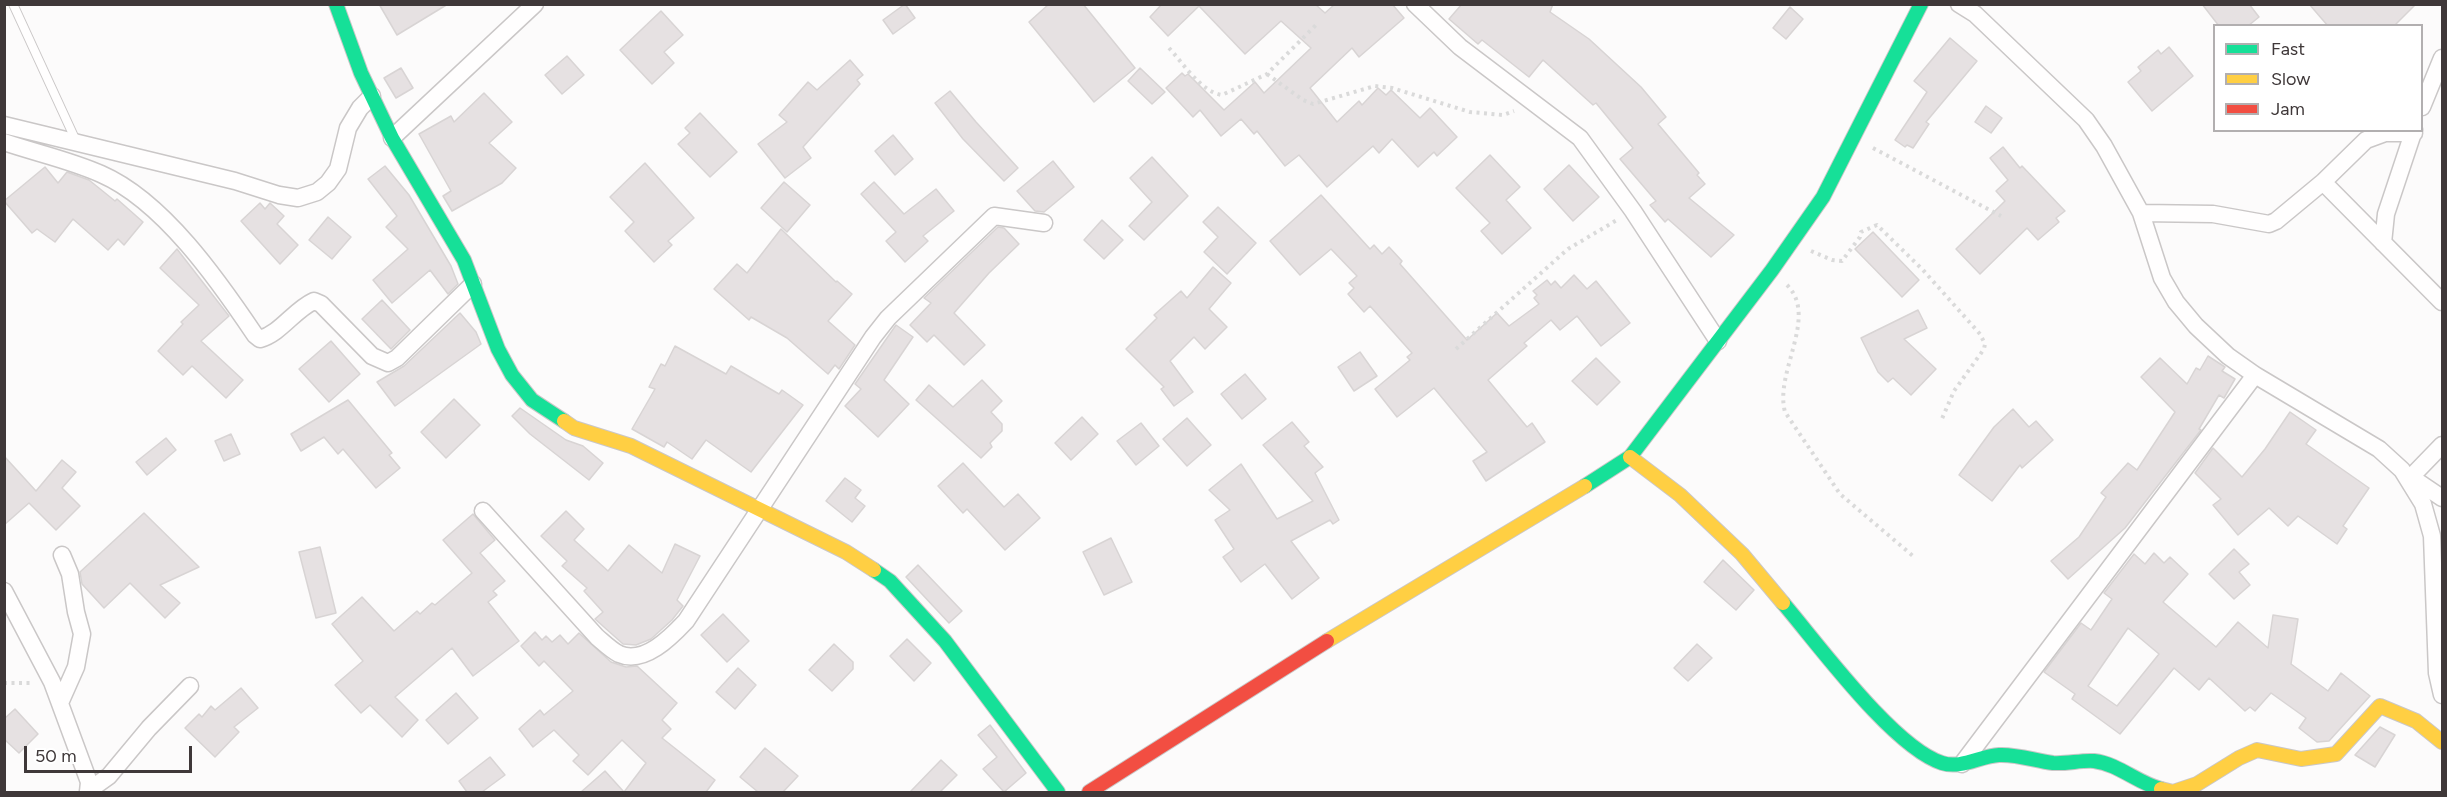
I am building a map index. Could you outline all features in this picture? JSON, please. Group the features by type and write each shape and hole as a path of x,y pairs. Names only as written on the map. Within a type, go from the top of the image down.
{"street":[{"path":"336,4 361,73 372,96 393,138 464,260 498,349 512,375 532,400 574,428 631,446 846,552 890,581 945,641 1058,792"},
{"path":"1415,4 1461,47 1580,138 1633,211 1718,341"},
{"path":"1089,792 1320,645 1572,495 1630,457 1772,270 1823,197 1921,4"},
{"path":"1959,4 1978,9 2086,120 2104,146 2141,213 2162,278 2176,302 2196,326 2228,356 2255,375 2379,448 2406,474 2442,498"},
{"path":"393,138 534,5"},
{"path":"2423,102 2442,58"},
{"path":"4,125 298,198 317,192 328,183 338,169 348,128 360,108 372,96"},
{"path":"2141,213 2213,214 2269,224 2276,221 2323,182 2373,136 2385,133 2414,132 2386,214 2383,243"},
{"path":"4,142 101,174 126,188 182,238 260,339 268,337 303,306 314,301 321,304 372,356 388,363 397,358 473,284"},
{"path":"2323,182 2442,302"},
{"path":"483,512 597,637 620,655 632,656 658,648 686,621 856,361 888,318 994,216 1044,223"},
{"path":"1962,764 2255,375"},
{"path":"2406,474 2442,445"},
{"path":"1630,457 1680,495 1742,554 1799,624 1901,737 1923,755 1944,764 1962,764 2000,755 2056,763 2092,760 2110,764 2149,786 2173,792 2197,784 2239,758 2258,750 2301,759 2336,754 2380,706 2416,721 2442,742"},
{"path":"2406,474 2423,504 2432,536 2437,673 2442,694"},
{"path":"60,703 76,668 82,634 70,574 62,555"},
{"path":"4,591 52,682 89,782 88,792"},
{"path":"88,792 109,776 149,728 190,686"}],"lane":[{"path":"13,4 77,143"}],"path":[{"path":"1169,48 1204,87 1215,94 1222,95 1267,74 1317,24"},
{"path":"1267,74 1303,100 1313,104 1375,86 1392,88 1470,112 1503,115 1535,104"},
{"path":"1853,137 2001,216"},
{"path":"1456,349 1568,249 1633,211"},
{"path":"1791,243 1832,260 1842,261 1862,232 1877,225 1923,270 1980,334 1985,344 1981,356 1954,391 1941,421"},
{"path":"1772,270 1796,294 1800,306 1783,387 1782,402 1785,412 1840,494 1913,556"}],"building":[{"path":"379,4 448,4 397,35"},
{"path":"905,4 915,18 893,34 883,20"},
{"path":"1049,4 1083,4 1135,68 1094,102 1029,22"},
{"path":"1162,4 1315,4 1325,13 1335,4 1392,4 1404,18 1359,57 1352,48 1310,88 1337,122 1359,101 1362,105 1378,88 1386,95 1391,90 1420,118 1430,108 1457,137 1437,156 1434,152 1418,167 1392,139 1379,153 1373,146 1327,187 1299,155 1285,166 1257,131 1254,134 1241,119 1221,136 1200,110 1193,117 1166,88 1182,73 1185,76 1188,74 1224,110 1255,82 1264,93 1311,48 1281,21 1245,54 1199,6 1168,36 1150,17"},
{"path":"1462,4 1553,4 1550,12 1589,39 1641,87 1666,117 1658,124 1699,173 1697,175 1705,184 1689,198 1734,235 1711,257 1668,219 1665,222 1650,205 1656,201 1620,159 1633,148 1596,103 1593,105 1543,60 1529,77 1482,40 1478,44 1449,19"},
{"path":"2202,4 2249,4 2259,17 2250,24 2217,24"},
{"path":"2309,4 2416,4 2396,24 2326,24"},
{"path":"1790,7 1803,19 1786,39 1773,28"},
{"path":"661,11 683,35 664,52 674,63 652,84 620,50"},
{"path":"1950,38 1977,61 1926,122 1929,124 1913,148 1907,145 1905,147 1895,140 1927,92 1914,81"},
{"path":"2169,47 2193,76 2152,111 2128,82 2141,71 2138,67 2158,50 2161,54"},
{"path":"567,56 584,75 562,94 545,75"},
{"path":"850,60 863,75 857,80 860,84 803,147 811,158 785,178 758,144 787,122 779,115 808,82 817,90"},
{"path":"401,68 413,88 396,98 384,78"},
{"path":"1140,68 1165,92 1152,104 1128,81"},
{"path":"950,91 1018,168 1004,181 963,139 935,103"},
{"path":"484,93 512,122 489,143 516,168 502,183 452,211 443,196 451,191 419,134 451,116 454,122"},
{"path":"1986,106 2002,118 1991,133 1975,122"},
{"path":"700,113 737,152 710,177 678,144 690,133 685,128"},
{"path":"893,135 913,159 895,175 875,151"},
{"path":"2003,147 2020,168 2022,166 2065,211 2056,218 2059,222 2038,240 2027,228 1980,274 1956,249 2005,201 1996,191 2008,180 1990,158"},
{"path":"1490,155 1520,187 1506,200 1531,228 1502,254 1481,231 1490,223 1456,188"},
{"path":"1152,157 1188,196 1144,240 1129,226 1152,202 1130,178"},
{"path":"1053,161 1074,187 1044,212 1035,211 1017,191"},
{"path":"645,163 694,218 668,241 672,245 654,262 625,231 634,222 610,197"},
{"path":"1569,165 1599,197 1573,221 1544,189"},
{"path":"385,166 409,195 451,266 458,284 448,294 430,270 392,303 373,280 408,249 386,227 397,216 368,179"},
{"path":"45,167 58,183 67,172 89,180 115,201 117,199 143,222 124,245 118,239 108,250 73,219 55,242 37,229 32,233 4,201"},
{"path":"784,182 810,205 787,232 761,208"},
{"path":"874,182 904,214 936,189 954,211 923,236 928,241 905,262 886,241 896,232 861,194"},
{"path":"1321,195 1370,249 1374,245 1382,254 1389,247 1402,261 1400,264 1467,340 1497,313 1509,326 1539,304 1534,298 1537,295 1533,291 1547,280 1551,285 1555,281 1561,288 1574,275 1587,289 1596,281 1630,323 1601,346 1577,316 1560,330 1551,320 1524,343 1527,346 1488,380 1527,427 1532,423 1545,442 1486,481 1473,461 1487,452 1434,388 1397,417 1375,389 1410,360 1407,357 1412,353 1370,306 1364,312 1348,294 1354,288 1349,283 1357,276 1331,249 1300,275 1270,241"},
{"path":"260,203 265,209 270,203 284,216 277,224 298,245 280,264 241,221"},
{"path":"1218,207 1256,243 1227,274 1204,252 1218,237 1203,222"},
{"path":"328,217 351,237 332,259 309,240"},
{"path":"1102,220 1123,240 1104,259 1084,240"},
{"path":"998,227 1004,228 1019,244 989,273 954,313 985,345 964,365 934,335 927,342 910,325 931,303 924,298"},
{"path":"781,229 836,282 852,294 828,321 855,345 839,369 835,365 828,374 787,338 751,317 749,320 714,289 737,264 747,273"},
{"path":"1873,232 1919,280 1902,297 1855,249"},
{"path":"177,249 229,316 201,341 243,380 226,398 192,366 183,375 158,351 183,324 181,322 199,305 160,268"},
{"path":"1213,267 1231,283 1209,309 1227,327 1205,349 1194,337 1170,361 1193,392 1174,406 1161,389 1164,387 1126,349 1157,318 1154,315 1181,291 1187,298"},
{"path":"382,300 410,330 391,349 362,319"},
{"path":"1918,310 1927,328 1904,339 1936,369 1911,395 1893,378 1888,382 1878,372 1861,338"},
{"path":"460,313 476,332 481,344 395,406 377,382 404,366"},
{"path":"896,325 913,337 884,380 909,404 878,437 845,406 861,389 855,384"},
{"path":"331,341 360,374 329,402 299,369"},
{"path":"675,346 726,374 731,366 779,394 782,390 803,405 751,472 706,440 692,459 667,442 664,447 632,429 655,389 649,387 661,364 665,366"},
{"path":"1360,352 1377,376 1354,391 1338,367"},
{"path":"2208,356 2225,367 2222,371 2235,379 2224,398 2219,395 2199,429 2201,430 2125,528 2068,579 2051,561 2079,537 2106,497 2101,493 2128,463 2137,470 2175,412 2141,377 2160,358 2187,384 2196,368 2200,370"},
{"path":"1596,358 1620,382 1597,405 1572,381"},
{"path":"1245,374 1266,399 1242,419 1221,394"},
{"path":"982,380 1002,401 991,412 1002,424 1002,431 990,443 992,447 981,458 916,400 929,385 953,407"},
{"path":"454,399 480,425 446,458 421,432"},
{"path":"348,400 392,453 389,455 400,468 376,488 343,449 338,454 324,437 301,451 291,434"},
{"path":"520,408 566,440 583,446 603,463 589,480 530,434 512,416"},
{"path":"2013,409 2029,427 2036,421 2053,440 2022,468 2020,465 1992,501 1959,475 1994,427"},
{"path":"2290,412 2316,430 2306,444 2369,488 2343,526 2347,529 2337,544 2298,516 2288,526 2269,508 2238,535 2213,505 2221,499 2195,473 2213,448 2242,477 2265,449"},
{"path":"1082,417 1098,434 1071,460 1055,443"},
{"path":"1187,418 1211,445 1187,466 1163,439"},
{"path":"1292,422 1309,442 1304,446 1323,467 1315,473 1339,520 1333,524 1330,520 1291,541 1319,578 1292,599 1265,564 1241,582 1223,557 1234,549 1215,520 1230,510 1209,490 1241,464 1277,519 1313,501 1263,445"},
{"path":"1141,423 1159,446 1136,465 1117,441"},
{"path":"231,434 240,454 224,461 215,441"},
{"path":"166,438 176,450 147,475 136,462"},
{"path":"4,456 36,491 62,460 76,472 62,488 80,506 56,530 29,503 4,525"},
{"path":"963,463 1004,507 1018,494 1040,518 1005,550 967,509 963,513 938,486"},
{"path":"845,478 861,490 855,498 865,506 852,522 826,501"},
{"path":"566,511 584,529 574,540 608,571 629,545 662,573 675,544 700,556 677,600 683,606 672,620 651,639 636,645 623,644 595,619 603,612 584,591 587,588 562,566 567,561 541,536"},
{"path":"144,513 199,567 160,585 180,603 165,618 130,583 104,608 82,584 80,572"},
{"path":"473,514 495,540 480,553 505,581 493,591 497,595 488,602 519,641 473,676 452,648 395,697 418,720 402,737 370,705 361,713 335,685 363,661 332,624 362,597 394,631 417,611 420,614 432,603 435,605 472,573 443,540"},
{"path":"1111,538 1132,582 1104,595 1083,552"},
{"path":"320,547 336,613 316,618 299,552"},
{"path":"2234,549 2249,564 2239,572 2250,585 2234,599 2209,574"},
{"path":"2154,553 2164,563 2170,557 2188,574 2163,602 2216,647 2238,622 2268,648 2273,615 2298,619 2291,664 2328,691 2341,673 2370,696 2329,741 2317,742 2299,728 2306,718 2271,693 2255,711 2250,707 2245,711 2209,678 2199,690 2174,668 2120,734 2072,699 2075,694 2044,672 2081,623 2091,630 2112,599 2104,593 2134,554 2145,564","holes":["2128,628 2159,654 2117,706 2088,686"]},
{"path":"1723,560 1754,590 1736,610 1704,582"},
{"path":"918,565 962,611 949,623 906,577"},
{"path":"723,614 749,641 727,662 701,635"},
{"path":"535,632 542,640 546,636 552,642 560,635 568,644 579,633 611,662 626,667 637,666 677,703 662,720 671,729 662,738 715,780 706,792 624,792 646,763 622,740 588,775 573,761 579,755 554,730 533,747 519,729 540,710 544,715 573,691 544,661 539,666 521,646"},
{"path":"907,639 931,663 914,681 890,656"},
{"path":"834,644 853,662 853,669 832,691 809,670"},
{"path":"1697,644 1712,658 1688,681 1674,668"},
{"path":"738,668 756,685 735,709 716,692"},
{"path":"241,688 258,708 234,727 239,732 215,757 185,728 199,714 202,717 211,706 215,710"},
{"path":"456,693 478,718 448,744 426,720"},
{"path":"15,709 38,734 19,753 4,739 4,719"},
{"path":"990,725 1026,773 1004,792 983,769 997,757 978,735"},
{"path":"2380,727 2395,735 2375,767 2355,755"},
{"path":"765,748 798,776 783,792 758,792 740,777"},
{"path":"490,757 505,775 482,792 467,792 459,781"},
{"path":"941,760 957,775 940,792 910,792"},
{"path":"605,771 624,792 581,792"}],"traffic: fast":[{"path":"336,4 361,73 392,138 464,260 498,349 512,375 532,400 564,421"},
{"path":"1585,486 1630,457 1772,270 1823,197 1921,4"},
{"path":"874,570 890,581 945,641 1058,792"},
{"path":"1783,603 1879,716 1901,737 1942,763 1956,764 1999,755 2053,763 2094,761 2112,766 2161,789"}],"traffic: slow":[{"path":"564,421 574,428 631,446 846,552 874,570"},
{"path":"1630,457 1680,495 1742,554 1783,603"},
{"path":"1327,641 1585,486"},
{"path":"2161,789 2173,792 2197,784 2239,758 2257,750 2301,759 2336,754 2380,706 2416,721 2442,742"}],"traffic: jam":[{"path":"1089,792 1327,641"}]}
